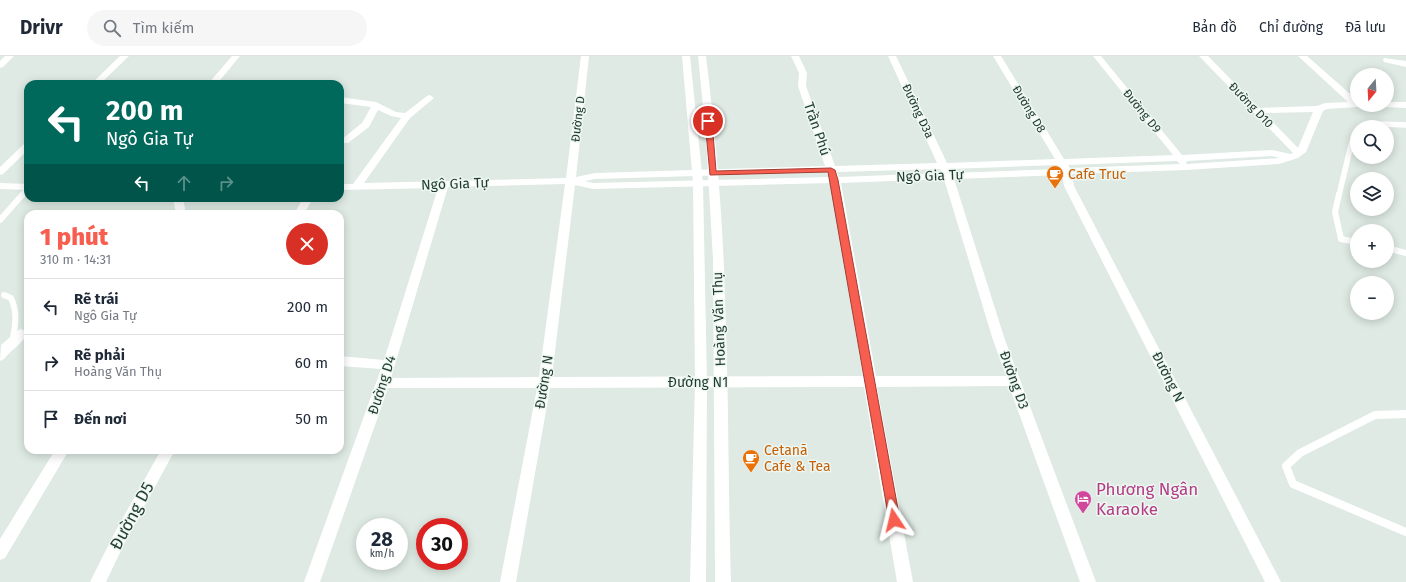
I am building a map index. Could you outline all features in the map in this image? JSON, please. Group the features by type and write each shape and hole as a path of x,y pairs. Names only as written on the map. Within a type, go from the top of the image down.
{"street":[{"path":"0,65 10,56"},
{"path":"99,80 125,56"},
{"path":"215,80 236,56"},
{"name":"Đường D","path":"570,181 581,101 585,56"},
{"name":"Hoàng Văn Thụ","path":"686,56 698,178 701,382 698,582"},
{"name":"Hoàng Văn Thụ","path":"702,56 714,178 717,247 721,382 723,582"},
{"name":"Trần Phú","path":"795,56 803,73 802,86 833,175 905,582"},
{"name":"Đường D3a","path":"892,56 946,171"},
{"name":"Đường D8","path":"997,56 1064,167"},
{"name":"Đường D9","path":"1097,56 1186,167"},
{"name":"Đường D10","path":"1203,56 1258,111 1294,156"},
{"path":"1302,56 1350,98"},
{"path":"1387,60 1406,64"},
{"path":"689,83 705,82"},
{"path":"356,187 407,116 430,98"},
{"path":"344,100 376,105 394,114 407,116"},
{"path":"1258,111 1319,109 1325,106 1350,104"},
{"path":"345,141 366,125 376,105"},
{"path":"1394,105 1406,105"},
{"path":"1294,156 1319,109"},
{"path":"693,122 708,121"},
{"path":"0,172 24,149"},
{"name":"Ngô Gia Tự","path":"1064,167 1272,153 1294,156"},
{"name":"Ngô Gia Tự","path":"344,187 570,181 593,186 698,178 1064,167 1186,167 1279,162 1294,156"},
{"name":"Đường N","path":"1064,167 1069,186 1272,582"},
{"name":"Đường D3","path":"946,171 999,340 1088,582"},
{"name":"Đường N","path":"508,582 544,382 570,181"},
{"name":"Đường D4","path":"312,582 389,365 444,185"},
{"path":"0,186 24,188"},
{"path":"699,247 717,247"},
{"path":"700,300 719,300"},
{"path":"0,340 21,334"},
{"path":"0,356 5,348 21,334"},
{"path":"344,361 389,365"},
{"name":"Đường N1","path":"383,383 1014,381"},
{"path":"0,553 60,454"},
{"name":"Đường D5","path":"98,582 120,537 166,454"},
{"path":"699,486 721,486"}],"lane":[{"path":"1394,125 1406,125"},
{"path":"1350,149 1335,212 1341,239 1350,241"},
{"path":"0,220 24,193"},
{"path":"1394,250 1406,253"},
{"path":"4,295 11,298 15,306 21,334"},
{"path":"1406,414 1376,415 1300,453 1286,466 1293,484 1406,532"}],"place":[{"name":"Cafe Truc","path":"1055,189"},
{"name":"Cetanā Cafe & Tea","path":"751,473"},
{"name":"Phương Ngân Karaoke","path":"1083,514"}],"route":[{"path":"708,121 713,173 831,170 835,180 894,520"}]}
